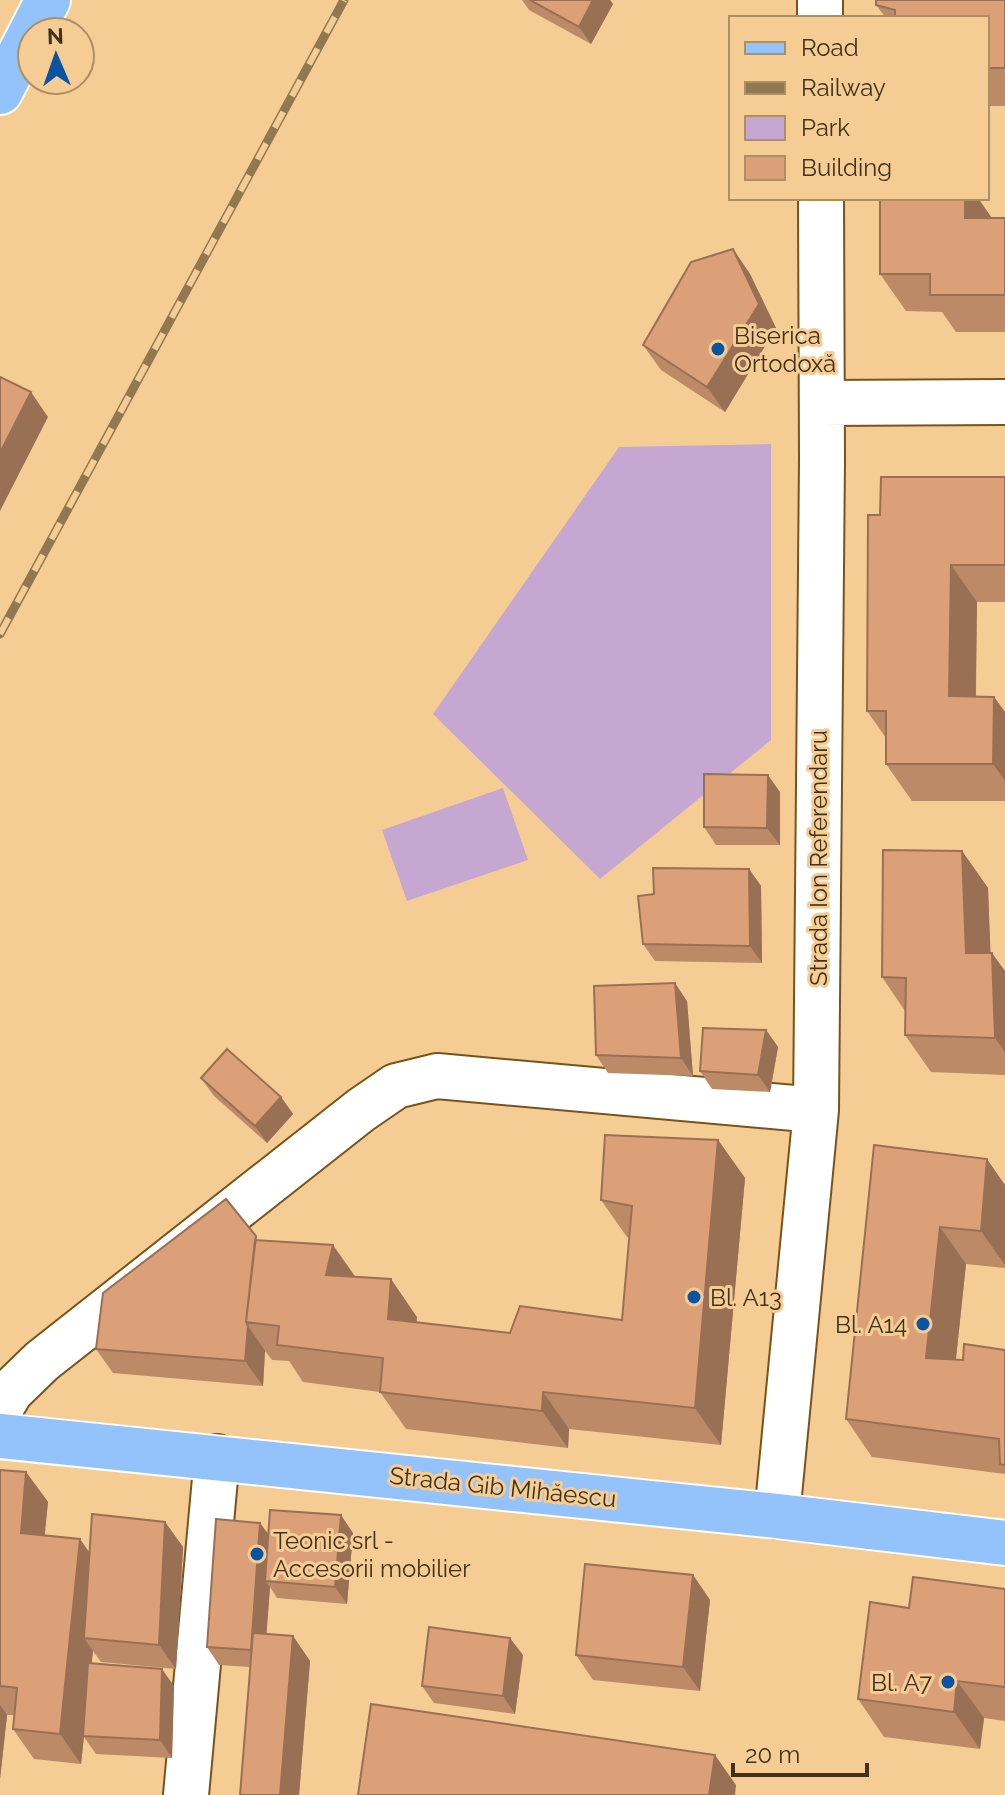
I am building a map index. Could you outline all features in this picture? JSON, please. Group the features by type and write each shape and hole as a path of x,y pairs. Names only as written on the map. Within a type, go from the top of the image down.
{"main road":[{"path":"0,92 48,0"},
{"name":"Strada Gib Mihăescu","path":"0,1436 777,1516 1005,1543"}],"street":[{"name":"Strada Ion Referendaru","path":"777,1516 816,1110 821,200"},
{"path":"822,403 1005,402"},
{"path":"0,1409 11,1391 42,1361 326,1137 396,1086 437,1076 816,1110"},
{"path":"186,1795 217,1457"}],"green space":[{"path":"771,444 771,740 600,879 433,714 619,447"},
{"path":"503,788 528,860 407,901 382,830"}],"building":[{"path":"530,0 593,0 579,27"},
{"path":"876,0 1005,0 1005,68 989,68 989,16 895,16 895,10 876,5"},
{"path":"880,200 965,200 965,218 1005,218 1005,295 930,295 930,274 880,274"},
{"path":"733,249 759,304 707,387 643,345 691,262"},
{"path":"0,377 31,392 0,453"},
{"path":"881,477 1005,477 1005,565 951,565 949,696 994,697 993,764 886,764 886,711 867,711 868,515 880,515"},
{"path":"704,774 768,775 767,828 704,827"},
{"path":"883,850 962,851 966,953 992,953 995,1038 905,1035 906,978 882,977"},
{"path":"653,868 749,869 750,946 643,944 638,896 654,894"},
{"path":"675,983 681,1058 596,1055 594,986"},
{"path":"703,1028 766,1030 758,1075 700,1071"},
{"path":"227,1049 281,1097 255,1126 201,1078"},
{"name":"Bl. A13","path":"605,1135 718,1140 695,1408 543,1392 542,1411 380,1392 383,1358 277,1345 279,1326 246,1322 255,1240 333,1245 326,1275 391,1279 388,1319 510,1333 520,1306 622,1320 632,1206 601,1200"},
{"path":"874,1145 987,1159 981,1231 940,1227 926,1358 963,1360 964,1344 1005,1350 1005,1465 1000,1464 999,1439 846,1419"},
{"path":"226,1199 256,1236 246,1322 245,1361 96,1349 103,1293"},
{"path":"0,1470 26,1472 21,1533 80,1539 60,1734 13,1729 17,1688 0,1686"},
{"path":"270,1510 341,1515 335,1587 265,1581"},
{"path":"92,1514 165,1522 159,1645 84,1638"},
{"path":"216,1519 260,1523 251,1650 207,1647"},
{"path":"585,1564 693,1575 683,1667 576,1655"},
{"path":"913,1577 1005,1589 1005,1687 957,1681 954,1712 858,1699 870,1602 909,1608"},
{"path":"429,1627 510,1638 503,1696 422,1686"},
{"path":"253,1633 293,1636 280,1795 240,1795"},
{"path":"88,1663 162,1669 160,1740 83,1736"},
{"path":"371,1704 715,1755 709,1795 358,1795"}],"railway":[{"path":"0,634 344,0"}],"place":[{"name":"Biserica Ortodoxă","path":"718,349"},
{"name":"Bl. A13","path":"694,1297"},
{"name":"Bl. A14","path":"923,1324"},
{"name":"Teonic srl - Accesorii mobilier","path":"257,1554"},
{"name":"Bl. A7","path":"948,1682"}]}
